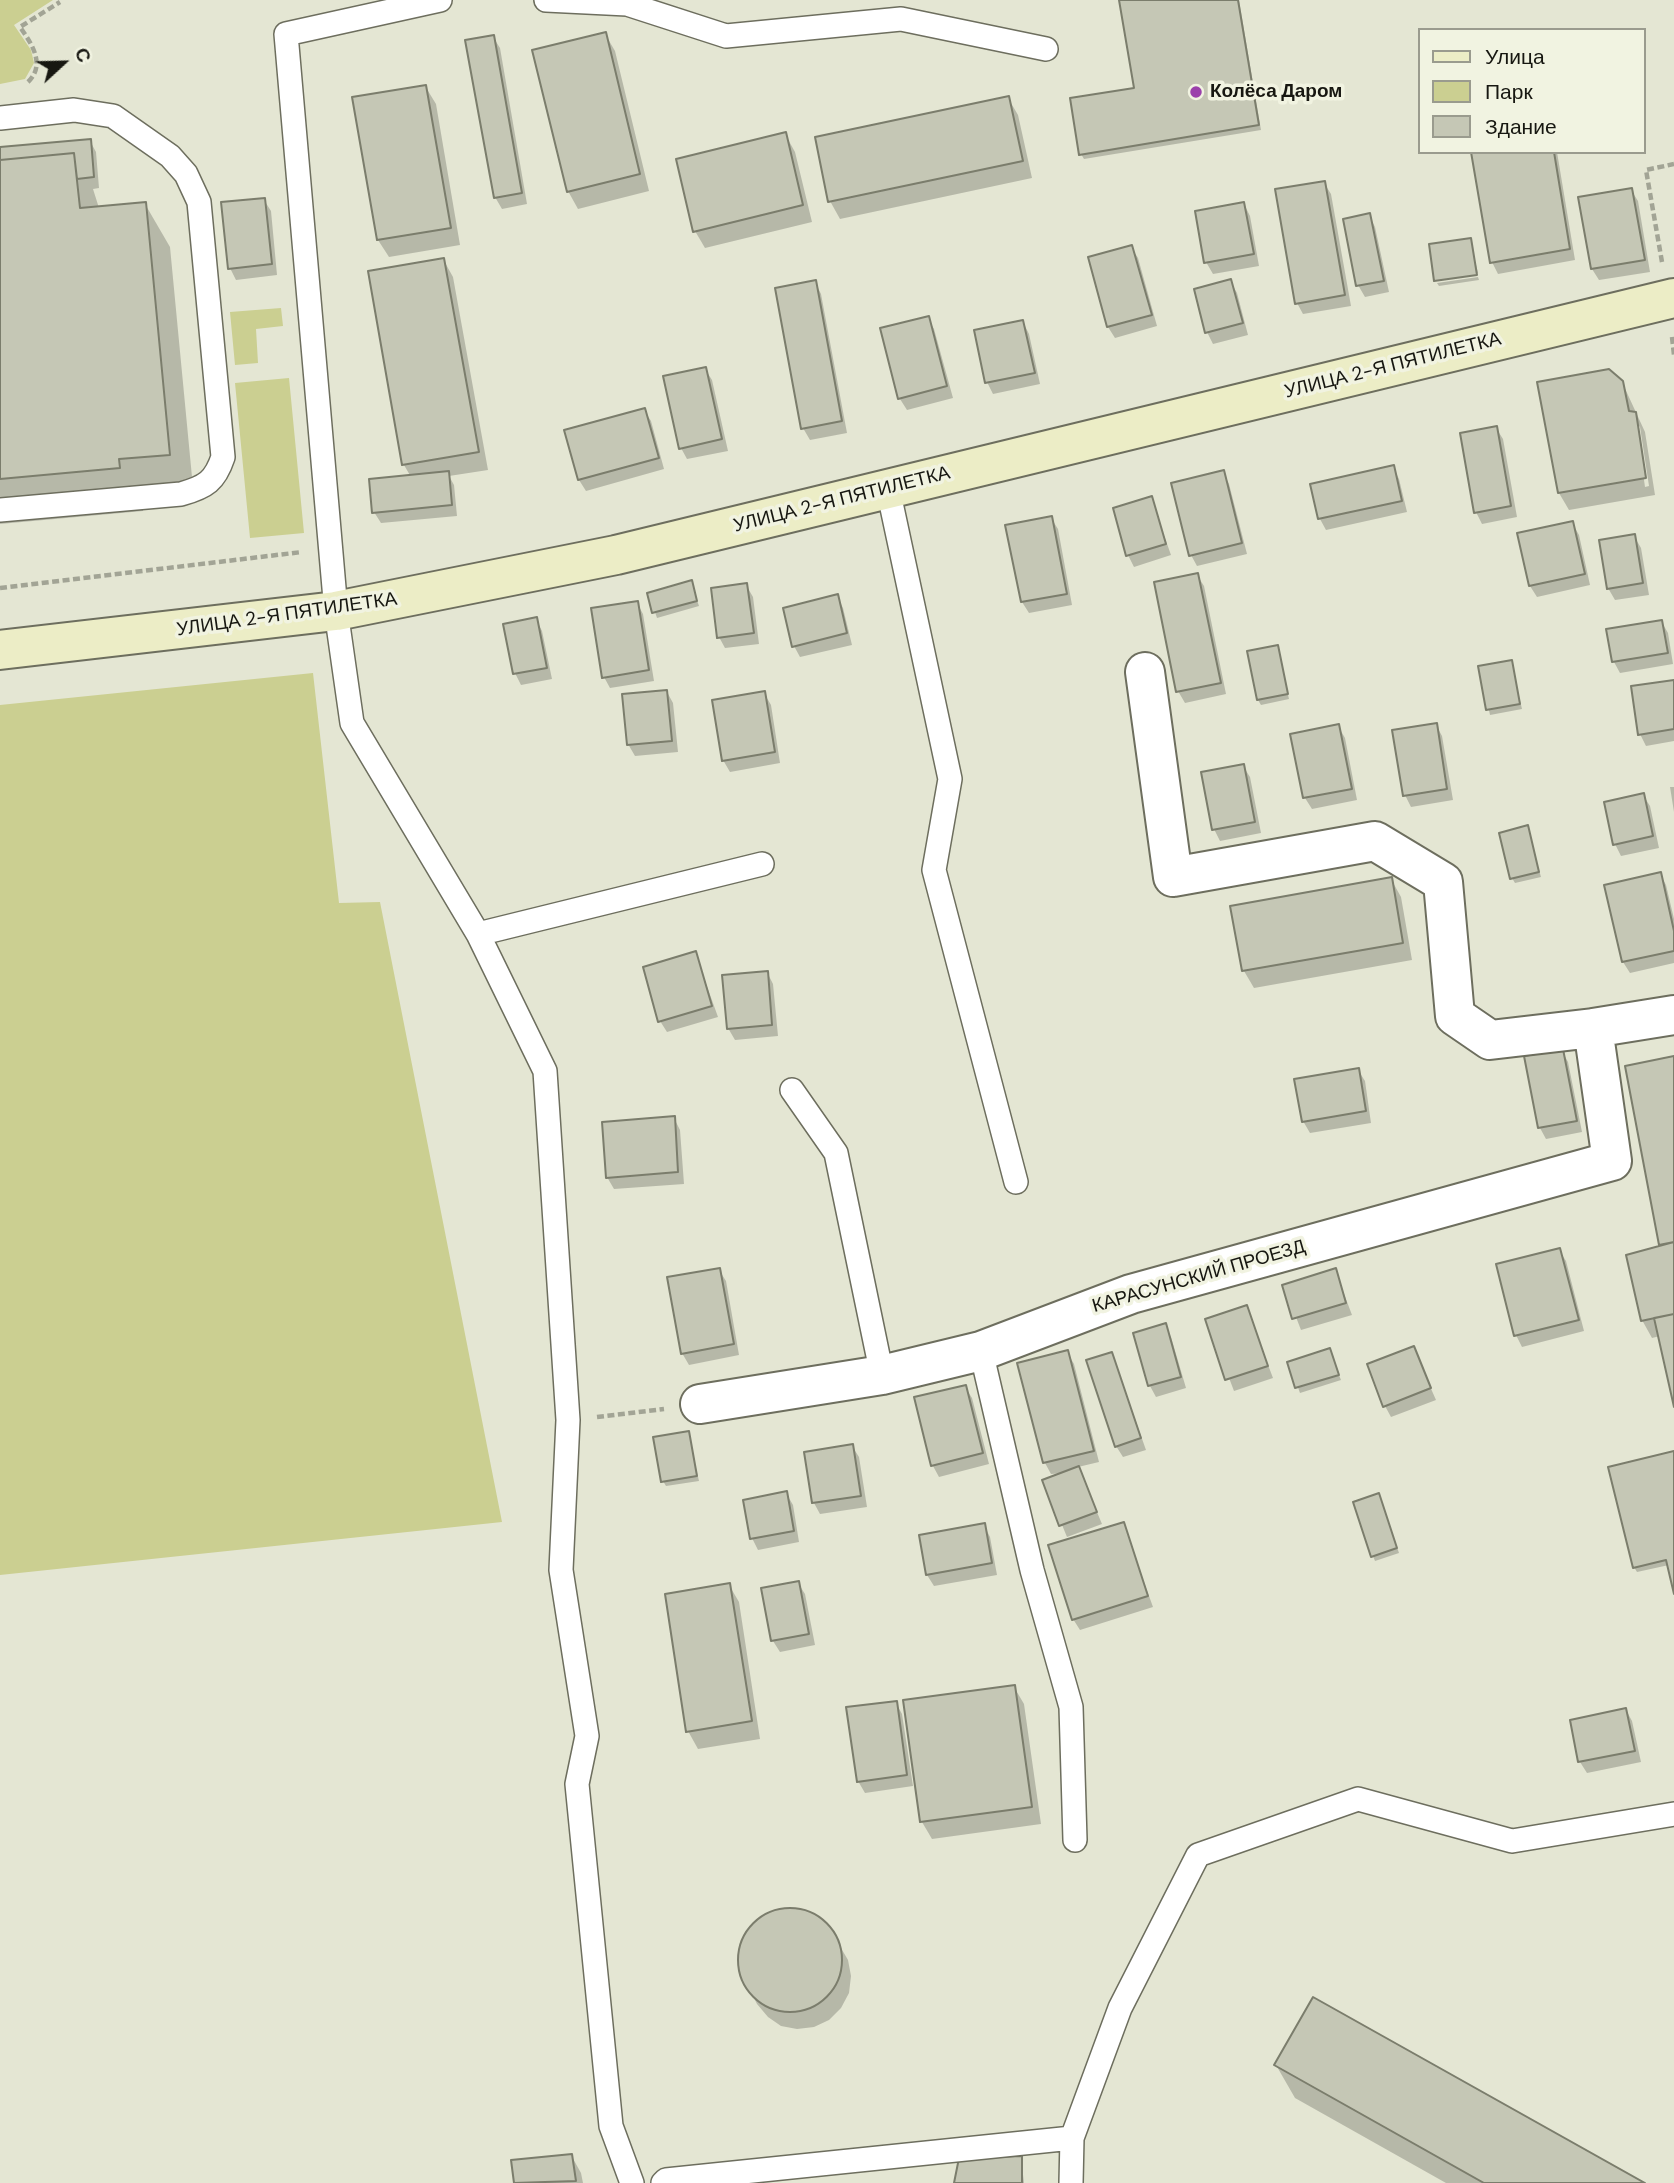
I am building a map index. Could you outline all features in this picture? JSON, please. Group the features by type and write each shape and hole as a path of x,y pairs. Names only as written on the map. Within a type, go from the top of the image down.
{"main road":[{"name":"УЛИЦА 2-Я ПЯТИЛЕТКА","path":"0,650 336,611 616,555 1674,298"}],"street":[{"path":"1145,673 1173,877 1375,841 1443,882 1455,1016 1490,1040 1674,1016"},
{"name":"КАРАСУНСКИЙ ПРОЕЗД","path":"700,1405 882,1375 981,1351 1131,1293 1612,1161 1593,1028"}],"lane":[{"path":"440,0 286,34 330,549 352,723 478,934 545,1072 568,1420 561,1570 587,1735 577,1784 611,2126 632,2183"},
{"path":"546,0 627,4 726,36 901,19 1046,49"},
{"path":"0,118 74,110 113,116 170,156 186,174 199,202 223,457 217,475 204,488 181,494 0,509"},
{"path":"888,489 950,779 934,870 1016,1182"},
{"path":"478,934 762,864"},
{"path":"792,1090 836,1153 882,1375"},
{"path":"981,1351 1032,1570 1071,1707 1075,1840"},
{"path":"1071,2183 1072,2138 1120,2008 1198,1855 1359,1799 1512,1841 1674,1814"},
{"path":"663,2183 666,2180 1072,2138"}],"path":[{"path":"20,86 30,81 36,72 33,46 20,27 60,2"},
{"path":"1646,170 1674,164"},
{"path":"0,588 330,549"},
{"path":"568,1420 700,1405"}],"green space":[{"path":"0,0 53,0 14,25 31,50 34,63 25,79 0,84"},
{"path":"281,308 283,326 256,329 258,363 235,365 230,312"},
{"path":"289,378 304,533 250,538 235,383"},
{"path":"313,673 339,903 380,902 502,1522 0,1575 0,705"}],"building":[{"path":"1119,0 1238,0 1259,125 1079,155 1070,98 1134,88"},
{"path":"606,32 640,174 567,192 532,50"},
{"path":"494,35 522,193 494,198 465,40"},
{"path":"426,85 451,228 377,240 352,97"},
{"path":"1009,96 1023,161 828,202 815,137"},
{"path":"786,132 803,205 693,232 676,159"},
{"path":"91,139 94,177 77,179 74,153 0,160 0,147"},
{"path":"74,153 80,208 146,202 170,455 119,459 120,468 0,479 0,160"},
{"path":"1471,154 1554,154 1570,249 1490,263"},
{"path":"1325,181 1345,295 1295,304 1275,189"},
{"path":"1632,188 1645,260 1591,269 1578,197"},
{"path":"265,198 272,264 228,269 221,202"},
{"path":"1244,202 1254,254 1204,263 1195,211"},
{"path":"1370,213 1384,281 1356,286 1343,219"},
{"path":"1471,238 1477,275 1434,281 1429,244"},
{"path":"1132,245 1152,315 1107,327 1088,257"},
{"path":"444,258 479,452 402,465 368,271"},
{"path":"1231,279 1243,323 1205,333 1194,289"},
{"path":"816,280 842,421 801,429 775,288"},
{"path":"929,316 947,386 898,399 880,328"},
{"path":"1023,320 1035,373 985,383 974,330"},
{"path":"706,367 722,439 679,449 663,376"},
{"path":"1609,369 1623,381 1629,411 1636,412 1646,478 1558,493 1537,382"},
{"path":"645,408 659,458 578,480 564,430"},
{"path":"1497,426 1511,506 1474,513 1460,433"},
{"path":"1394,465 1402,501 1318,519 1310,484"},
{"path":"1224,470 1242,543 1189,556 1171,483"},
{"path":"449,471 452,505 372,513 369,479"},
{"path":"1152,496 1166,544 1126,556 1113,508"},
{"path":"1052,516 1067,594 1021,602 1005,525"},
{"path":"1573,521 1585,574 1529,586 1517,533"},
{"path":"1635,534 1643,583 1607,589 1599,540"},
{"path":"1198,573 1221,683 1176,692 1154,582"},
{"path":"692,580 697,601 652,613 647,593"},
{"path":"747,583 754,633 717,638 711,588"},
{"path":"838,594 847,633 792,647 783,608"},
{"path":"638,601 649,670 602,678 591,608"},
{"path":"537,617 547,668 513,674 503,624"},
{"path":"1662,620 1668,653 1612,662 1606,629"},
{"path":"1278,645 1288,694 1257,700 1247,651"},
{"path":"1512,660 1520,704 1486,710 1478,666"},
{"path":"1674,680 1674,729 1638,735 1631,686"},
{"path":"667,690 672,741 627,745 622,694"},
{"path":"765,691 775,752 722,761 712,700"},
{"path":"1437,723 1447,789 1403,796 1392,730"},
{"path":"1339,724 1352,789 1303,798 1290,734"},
{"path":"1244,764 1255,822 1212,830 1201,772"},
{"path":"1644,793 1653,836 1613,845 1604,802"},
{"path":"1528,825 1539,872 1510,879 1499,833"},
{"path":"1661,872 1674,931 1674,951 1622,962 1604,885"},
{"path":"1392,877 1403,943 1242,971 1230,906"},
{"path":"696,951 712,1006 658,1022 643,967"},
{"path":"768,971 772,1025 727,1029 722,975"},
{"path":"1563,1049 1577,1121 1538,1128 1524,1056"},
{"path":"1674,1056 1674,1242 1659,1245 1625,1066"},
{"path":"1359,1068 1366,1111 1302,1122 1294,1079"},
{"path":"675,1116 678,1172 606,1178 602,1122"},
{"path":"1674,1242 1674,1314 1641,1321 1626,1255"},
{"path":"1560,1248 1579,1320 1514,1336 1496,1264"},
{"path":"720,1268 734,1344 681,1354 667,1277"},
{"path":"1336,1268 1346,1303 1292,1319 1282,1285"},
{"path":"1247,1305 1268,1366 1225,1380 1205,1319"},
{"path":"1674,1314 1674,1407 1654,1318"},
{"path":"1166,1323 1181,1377 1148,1386 1133,1333"},
{"path":"1414,1346 1431,1388 1383,1407 1367,1364"},
{"path":"1330,1348 1339,1375 1295,1388 1287,1362"},
{"path":"1068,1350 1094,1451 1043,1463 1017,1363"},
{"path":"1112,1352 1141,1438 1115,1447 1086,1360"},
{"path":"966,1385 983,1453 931,1466 914,1397"},
{"path":"689,1431 697,1476 661,1482 653,1437"},
{"path":"853,1444 861,1496 812,1503 804,1452"},
{"path":"1674,1451 1674,1594 1666,1560 1633,1568 1608,1467"},
{"path":"1079,1466 1097,1512 1059,1526 1042,1480"},
{"path":"787,1491 794,1531 750,1539 743,1500"},
{"path":"1379,1493 1397,1548 1371,1557 1353,1502"},
{"path":"1124,1522 1148,1596 1072,1620 1048,1545"},
{"path":"985,1523 992,1563 926,1575 919,1535"},
{"path":"799,1581 809,1634 771,1641 761,1588"},
{"path":"730,1583 752,1721 686,1732 665,1594"},
{"path":"1015,1685 1032,1807 920,1822 903,1700"},
{"path":"897,1701 907,1775 857,1782 846,1707"},
{"path":"1626,1708 1635,1751 1578,1762 1570,1720"},
{"path":"790,1908 810,1912 827,1923 838,1940 842,1960 838,1980 827,1997 810,2008 790,2012 770,2008 753,1997 742,1980 738,1960 742,1940 753,1923 770,1912"},
{"path":"1313,1997 1645,2183 1484,2183 1274,2065"},
{"path":"572,2154 576,2181 514,2183 511,2160"},
{"path":"1022,2156 1022,2183 954,2183 959,2158"}],"place":[{"name":"Колёса Даром","path":"1196,92"}]}
